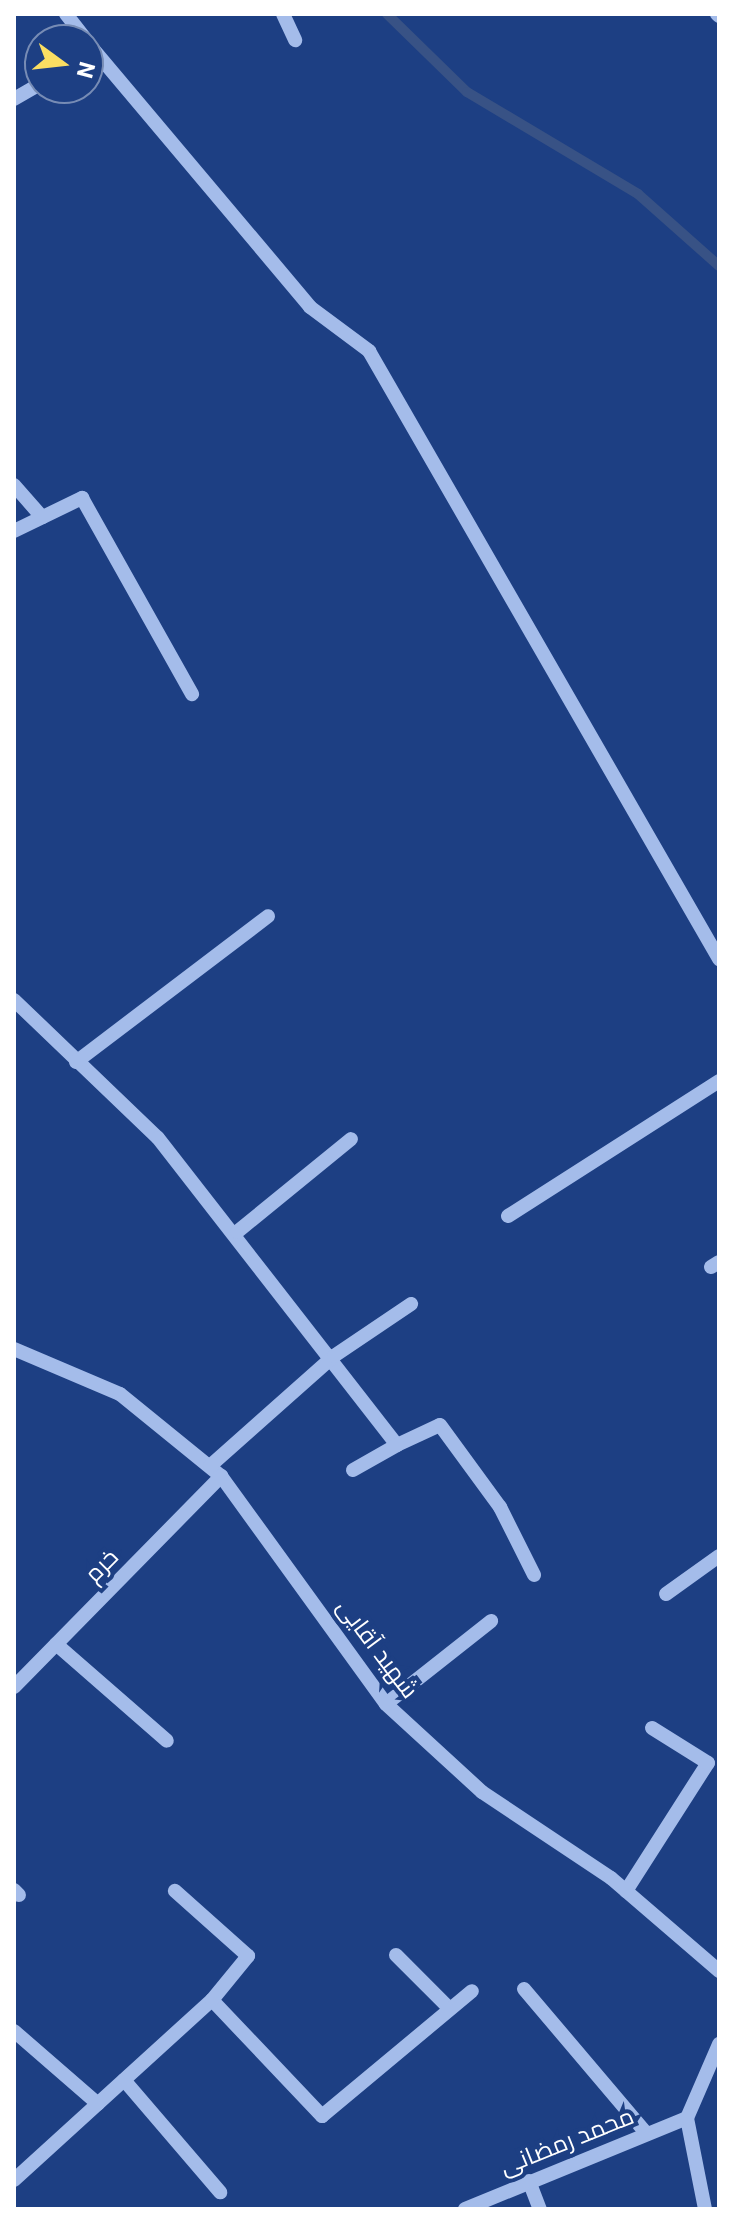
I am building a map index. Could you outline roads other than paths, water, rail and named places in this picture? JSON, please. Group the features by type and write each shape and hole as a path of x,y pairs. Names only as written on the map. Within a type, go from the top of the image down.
{"street":[{"path":"283,14 295,40"},
{"path":"104,66 310,307 369,351 719,959"},
{"path":"14,485 42,517"},
{"path":"14,531 82,498 192,694"},
{"path":"76,1062 268,916"},
{"path":"14,1000 158,1138 237,1232 334,1356 397,1445"},
{"path":"508,1216 719,1081"},
{"path":"237,1232 351,1139"},
{"name":"خرم","path":"14,1687 216,1471 334,1356 411,1304"},
{"name":"شهید آقایی","path":"14,1349 120,1394 216,1471 386,1704 482,1792 626,1891 719,1971"},
{"path":"353,1470 440,1425 500,1507 534,1575"},
{"path":"666,1594 719,1556"},
{"path":"386,1704 491,1621"},
{"path":"56,1644 167,1741"},
{"path":"626,1891 708,1763 652,1728"},
{"path":"14,2180 212,2000 248,1956 175,1891"},
{"path":"396,1955 448,2007"},
{"path":"524,1989 647,2134"},
{"path":"212,2000 322,2116 448,2007 472,1991"},
{"path":"14,2031 98,2104"},
{"path":"705,2209 687,2118 719,2044"},
{"path":"124,2080 220,2192"},
{"name":"محمد رمضانی","path":"465,2209 687,2118"},
{"path":"529,2181 540,2209"}],"waterway":[{"path":"387,14 467,92 638,194 719,266"}]}
